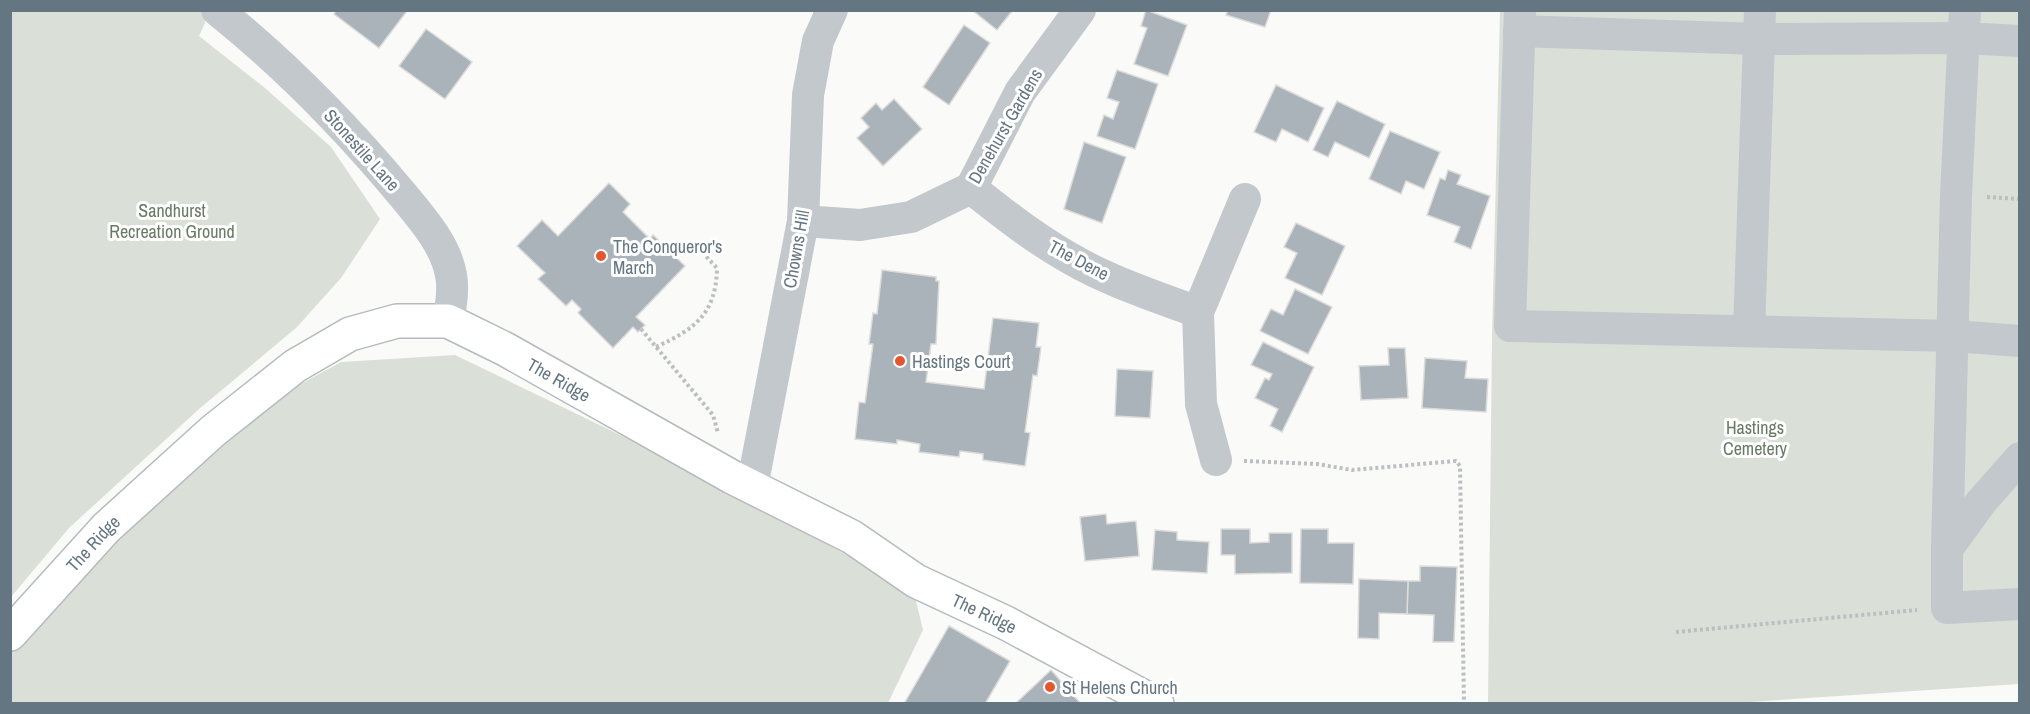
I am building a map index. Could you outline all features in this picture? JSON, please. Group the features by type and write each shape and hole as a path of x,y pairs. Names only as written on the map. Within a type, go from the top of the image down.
{"main road":[{"name":"The Ridge","path":"10,634 106,528 213,431 295,366 350,334 397,321 448,321 505,349 742,482 852,537 916,581 1006,623 1157,704"}],"street":[{"name":"Stonestile Lane","path":"217,10 247,21 346,127 421,218 444,252 452,276 448,321"},
{"name":"Chowns Hill","path":"742,482 803,221 808,95 818,40 832,10"},
{"name":"Denehurst Gardens","path":"803,221 860,225 911,217 971,188 1020,92 1080,10"},
{"path":"2019,41 1965,24 1760,25 1520,21 1510,326 1954,336 2019,341"},
{"path":"1965,24 1956,196 1947,608 2019,604"},
{"path":"1749,331 1760,25"},
{"name":"The Dene","path":"971,188 1016,223 1082,265 1198,312"},
{"path":"1216,460 1201,404 1198,312 1245,199"},
{"path":"1947,549 1981,502 2019,458"}],"path":[{"path":"656,347 686,333 703,317 717,288 717,268 701,251"},
{"path":"641,329 713,415 742,482"},
{"path":"1216,460 1317,464 1352,470 1456,461 1460,466 1464,704"},
{"path":"1676,632 1947,608"}],"green space":[{"name":"Sandhurst Recreation Ground","path":"11,11 205,11 205,23 199,36 265,88 331,147 380,219 341,278 296,328 199,409 69,528 11,597"},
{"name":"Hastings Cemetery","path":"1500,11 2019,11 2019,684 1734,703 1488,704 1492,338"},
{"path":"455,355 639,444 877,571 915,597 923,630 888,703 11,704 11,646 57,592 259,407 341,362"}],"building":[{"path":"336,10 407,11 379,48 334,14"},
{"path":"972,10 1013,10 997,30"},
{"path":"1146,10 1187,25 1168,76 1134,64 1147,28 1141,26"},
{"path":"1228,10 1271,10 1265,27 1226,15"},
{"path":"964,25 990,43 949,105 923,87"},
{"path":"426,29 472,62 445,99 399,66"},
{"path":"1117,70 1158,84 1135,149 1097,136 1104,115 1113,119 1119,102 1107,98"},
{"path":"1276,85 1324,108 1308,142 1282,129 1276,142 1254,132"},
{"path":"894,99 922,129 883,166 857,138 869,127 861,118 876,103 882,110"},
{"path":"1337,101 1385,124 1369,158 1335,142 1328,157 1313,150"},
{"path":"1390,131 1440,152 1424,189 1406,181 1401,194 1369,179"},
{"path":"1084,142 1126,157 1102,223 1064,209"},
{"path":"1448,170 1461,175 1457,184 1490,196 1471,249 1454,242 1460,227 1427,215 1440,178 1445,180"},
{"name":"The Conqueror's March","path":"609,183 630,204 623,212 650,239 653,235 685,266 636,317 645,325 638,332 633,327 613,348 578,313 581,309 572,300 566,306 538,279 545,273 517,246 542,220 558,236"},
{"path":"1296,223 1345,246 1322,295 1285,278 1297,253 1284,247"},
{"name":"Hastings Court","path":"882,270 936,277 936,281 939,281 936,344 931,344 926,382 984,389 993,318 1039,323 1036,347 1041,347 1037,376 1033,375 1025,432 1030,433 1025,466 983,460 983,454 960,451 959,457 919,452 920,444 897,440 897,444 855,439 859,402 865,403 873,344 869,344 873,313 877,314"},
{"path":"1295,289 1332,307 1308,354 1260,331 1271,309 1283,315"},
{"path":"1263,342 1314,367 1282,432 1270,426 1278,409 1255,398 1265,378 1269,380 1272,374 1251,365"},
{"path":"1388,348 1405,348 1408,398 1361,400 1359,366 1389,365"},
{"path":"1425,358 1467,361 1465,378 1488,379 1486,412 1422,408"},
{"path":"1117,369 1153,371 1150,418 1115,416"},
{"path":"1106,514 1107,524 1136,521 1139,556 1085,561 1080,517"},
{"path":"1221,529 1250,529 1250,543 1269,542 1269,533 1292,533 1292,573 1235,574 1235,555 1221,555"},
{"path":"1301,529 1328,529 1328,543 1354,543 1353,584 1300,583"},
{"path":"1155,530 1177,532 1177,540 1209,542 1207,573 1152,570"},
{"path":"1420,566 1457,567 1454,642 1433,642 1434,615 1407,614 1408,581 1420,581"},
{"path":"1359,579 1408,581 1407,614 1379,613 1379,639 1358,638"},
{"path":"949,626 1010,661 985,704 904,704"},
{"name":"St Helens Church","path":"1051,670 1081,704 1015,704"}],"place":[{"name":"The Conqueror's March","path":"601,256"},
{"name":"Hastings Court","path":"900,361"},
{"name":"St Helens Church","path":"1050,687"}]}
